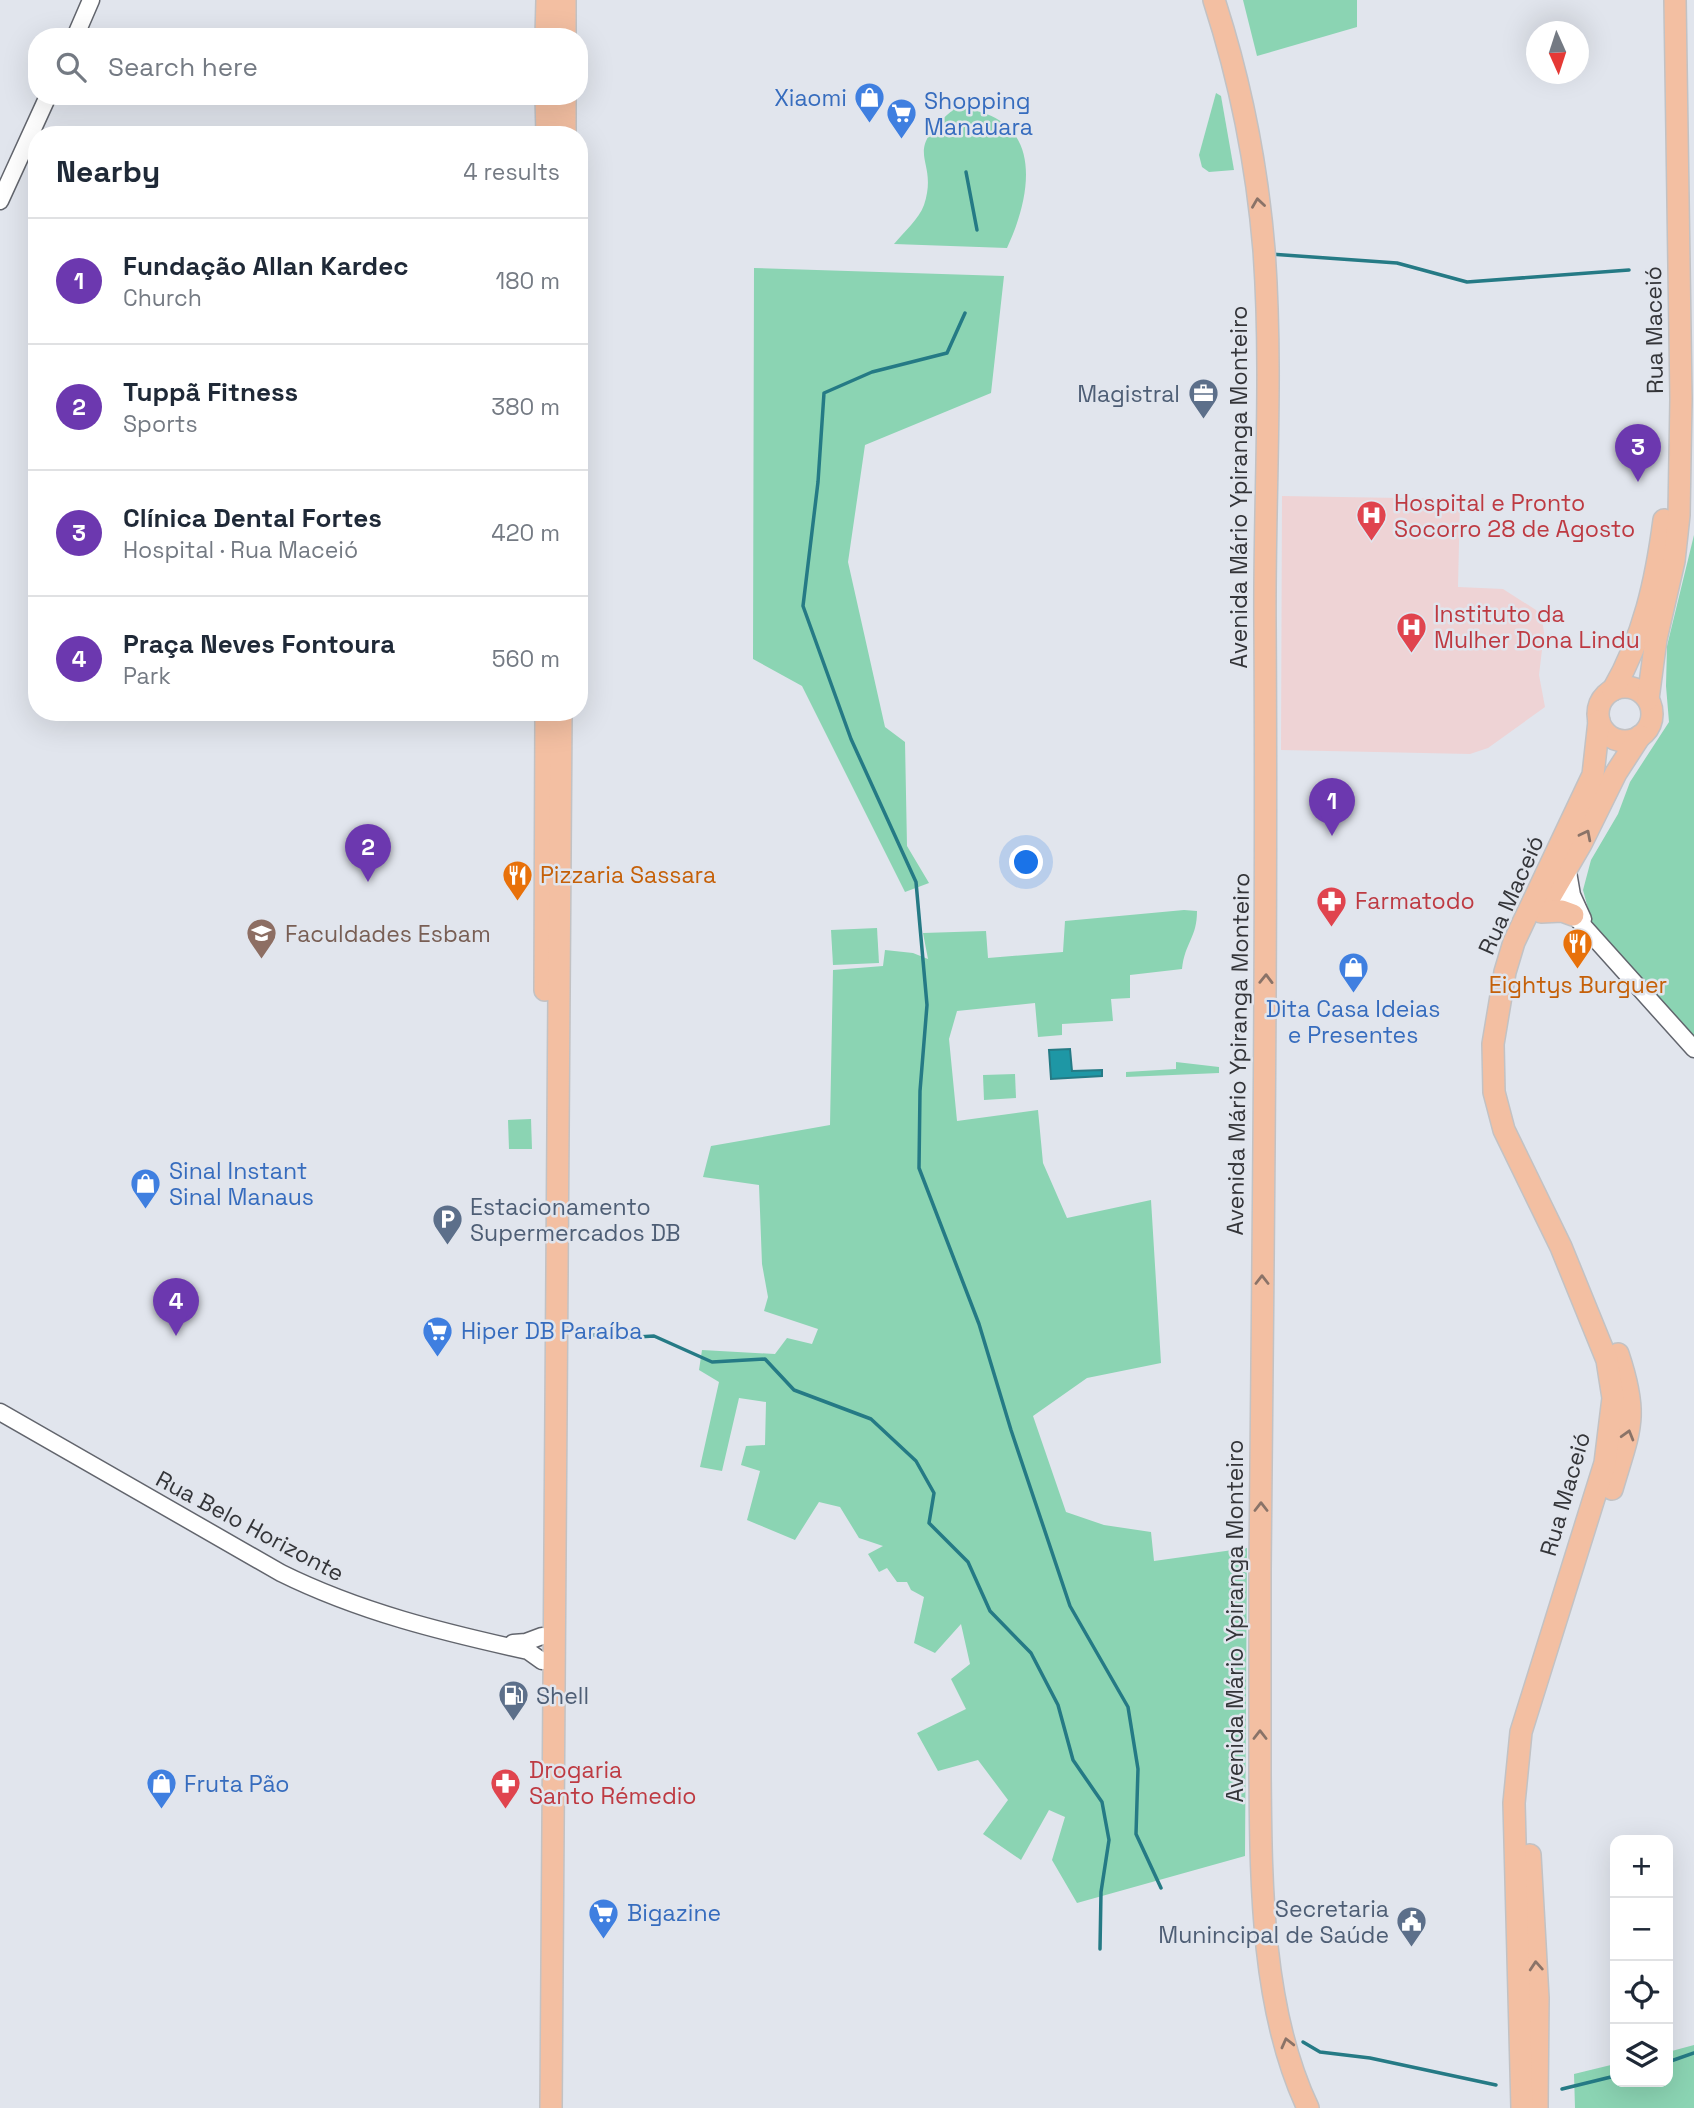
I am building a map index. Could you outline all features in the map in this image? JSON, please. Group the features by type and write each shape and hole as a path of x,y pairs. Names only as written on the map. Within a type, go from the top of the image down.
{"main road":[{"path":"546,28 547,0"},
{"path":"565,0 565,28"},
{"name":"Avenida Mário Ypiranga Monteiro","path":"1214,0 1232,58 1264,254 1268,470 1265,582 1267,925 1262,1277 1261,1816 1267,1942 1279,2011 1307,2106"},
{"name":"Rua Maceió","path":"1613,690 1632,655 1668,549 1671,427 1661,0"},
{"name":"Rua Maceió","path":"1647,699 1668,549 1687,462 1675,0"},
{"path":"552,105 564,121"},
{"path":"1632,688 1647,699 1651,707 1651,723 1640,736 1624,741 1616,740 1602,729 1599,707 1613,690 1632,688"},
{"path":"546,721 542,1661 551,2108"},
{"path":"540,2108 547,1940 561,721"},
{"name":"Rua Maceió","path":"1537,2108 1538,1998 1528,1823 1530,1756 1536,1723 1626,1441 1632,1407 1614,1344 1566,1229 1520,1137 1509,1098 1506,1056 1509,1013 1524,948 1556,886 1559,866 1593,775 1599,721"},
{"name":"Rua Maceió","path":"1522,2108 1514,1814 1516,1761 1521,1732 1605,1462 1613,1398 1607,1360 1561,1247 1504,1130 1494,1092 1493,1044 1505,972 1514,942 1640,736"},
{"path":"1541,912 1562,911 1580,921"},
{"path":"1538,1998 1552,2073 1552,2108"}],"street":[{"path":"79,28 91,0"},
{"path":"34,126 44,105"},
{"path":"0,201 28,140"},
{"path":"1559,866 1580,921"},
{"path":"1556,886 1559,897 1694,1049"},
{"name":"Rua Belo Horizonte","path":"0,1412 281,1573 329,1597 398,1620 528,1651 542,1661"},
{"name":"Rua Belo Horizonte","path":"493,1643 526,1642 542,1636"}],"shaded area":[{"name":"Instituto da Mulher Dona Lindu","path":"1282,496 1460,499 1458,587 1503,589 1536,610 1542,618 1544,633 1539,675 1545,707 1488,748 1470,754 1281,750"}],"green space":[{"path":"1243,0 1357,0 1357,27 1257,56"},
{"path":"1216,93 1221,96 1234,170 1209,172 1202,167 1199,155"},
{"path":"955,108 984,113 1004,124 1018,139 1024,158 1026,180 1023,202 1007,248 894,244 924,205 928,176 924,147 928,137"},
{"path":"754,268 1004,276 991,393 865,445 848,562 885,727 905,742 907,846 929,883 905,892 802,686 753,659"},
{"path":"1694,535 1694,1039 1654,1001 1592,923 1583,890 1591,860 1618,814 1630,782 1669,722 1667,646"},
{"path":"1197,911 1195,928 1182,969 1130,975 1130,998 1111,999 1113,1021 1062,1024 1062,1035 1038,1037 1035,1003 957,1011 949,1039 957,1121 1038,1110 1043,1163 1067,1218 1151,1200 1161,1363 1087,1378 1033,1416 1066,1512 1104,1525 1151,1532 1154,1561 1247,1548 1245,1856 1077,1903 1052,1860 1065,1817 1049,1810 1021,1860 983,1834 1008,1800 978,1760 938,1771 917,1733 966,1709 951,1679 970,1664 961,1624 935,1653 914,1643 924,1597 911,1590 907,1582 897,1582 887,1568 879,1572 868,1554 883,1546 859,1538 840,1507 819,1502 795,1540 747,1520 760,1471 741,1465 746,1446 765,1445 766,1402 739,1398 722,1471 700,1467 719,1382 699,1370 702,1350 775,1354 787,1338 812,1344 818,1329 764,1311 768,1297 762,1264 759,1185 703,1177 711,1146 830,1125 833,970 883,966 885,950 913,953 928,959 923,933 986,931 988,958 1063,952 1065,921"},
{"path":"877,928 879,963 833,965 831,930"},
{"path":"1176,1062 1219,1067 1219,1073 1126,1077 1126,1072 1176,1069"},
{"path":"1015,1074 1016,1098 984,1100 983,1075"},
{"path":"531,1119 532,1149 509,1149 508,1120"},
{"path":"1694,2045 1694,2108 1575,2108 1574,2074 1610,2065 1610,2087 1673,2087 1673,2051"}],"water":[{"path":"1070,1049 1072,1071 1102,1070 1102,1076 1051,1079 1049,1050"}],"waterway":[{"path":"966,172 977,230"},
{"path":"1270,254 1397,263 1467,282 1629,270"},
{"path":"965,313 947,353 872,372 824,393 818,482 803,606 851,739 916,882 927,1005 920,1091 919,1168 979,1324 1070,1606 1128,1707 1138,1769 1136,1834 1161,1888"},
{"path":"576,1333 621,1338 654,1336 712,1362 765,1359 794,1390 871,1419 916,1461 934,1493 929,1523 968,1562 990,1611 1031,1653 1058,1705 1073,1760 1102,1802 1109,1840 1101,1892 1100,1949"},
{"path":"1303,2042 1320,2052 1370,2058 1496,2085"},
{"path":"1673,2060 1694,2053"},
{"path":"1562,2089 1610,2077"}],"place":[{"name":"Xiaomi","path":"870,125"},
{"name":"Shopping Manauara","path":"901,141"},
{"name":"Magistral","path":"1203,421"},
{"name":"Clínica Dental Fortes","path":"1638,482"},
{"name":"Hospital e Pronto Socorro 28 de Agosto","path":"1371,543"},
{"name":"Instituto da Mulher Dona Lindu","path":"1411,654"},
{"name":"Fundação Allan Kardec","path":"1332,836"},
{"name":"Tuppã Fitness","path":"368,882"},
{"name":"Pizzaria Sassara","path":"517,902"},
{"name":"Farmatodo","path":"1332,928"},
{"name":"Faculdades Esbam","path":"262,961"},
{"name":"Eightys Burguer","path":"1578,971"},
{"name":"Dita Casa Ideias e Presentes","path":"1353,995"},
{"name":"Sinal Instant Sinal Manaus","path":"146,1211"},
{"name":"Estacionamento Supermercados DB","path":"447,1247"},
{"name":"Praça Neves Fontoura","path":"176,1336"},
{"name":"Hiper DB Paraíba","path":"438,1358"},
{"name":"Shell","path":"513,1723"},
{"name":"Drogaria Santo Rémedio","path":"506,1810"},
{"name":"Fruta Pão","path":"161,1811"},
{"name":"Bigazine","path":"604,1940"},
{"name":"Secretaria Munincipal de Saúde","path":"1412,1949"}]}
